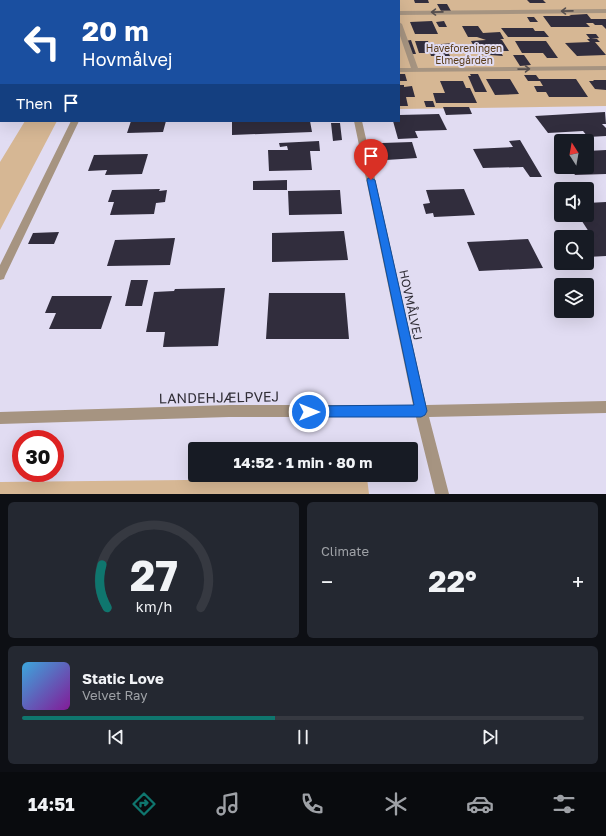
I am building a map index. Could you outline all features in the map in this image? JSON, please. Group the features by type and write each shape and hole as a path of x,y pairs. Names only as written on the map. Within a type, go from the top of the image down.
{"street":[{"path":"400,13 606,11"},
{"path":"400,27 415,70"},
{"path":"400,70 606,68"},
{"path":"0,276 75,122"},
{"name":"HOVMÅLVEJ","path":"358,122 421,411 442,494"},
{"name":"LANDEHJÆLPVEJ","path":"0,418 229,411 421,411 606,408"}],"green space":[{"name":"Haveforeningen Elmegården","path":"400,0 606,0 606,106 400,109"},
{"path":"24,122 56,122 0,230 0,162"},
{"path":"188,480 188,482 368,482 369,494 0,494 0,482"}],"building":[{"path":"414,0 428,0 429,3 415,3"},
{"path":"527,0 543,0 546,3 530,3"},
{"path":"437,4 447,4 451,11 441,11"},
{"path":"587,14 591,19 606,19 606,29 602,25 595,25 593,23 586,23 590,27 551,27 543,16 571,16 569,15"},
{"path":"527,17 534,17 538,22 530,22"},
{"path":"432,21 438,34 415,34 410,22"},
{"path":"444,21 447,27 439,27 436,22"},
{"path":"462,26 478,26 483,33 500,32 504,39 500,39 509,51 500,51 503,56 478,54 471,41 486,40 477,37 468,37"},
{"path":"501,28 533,28 535,31 544,31 549,37 508,37"},
{"path":"586,34 596,34 599,38 591,39 597,39 600,42 595,42 606,55 577,56 565,43 590,42 587,39 590,39"},
{"path":"411,40 416,54 410,54 405,41"},
{"path":"415,41 428,41 429,45 454,43 458,52 448,52 450,56 431,56 430,53 419,53"},
{"path":"515,41 546,41 558,58 547,58 543,53 522,53"},
{"path":"459,46 468,46 470,50 459,50"},
{"path":"513,55 524,55 531,65 520,66"},
{"path":"478,56 487,56 489,60 480,60"},
{"path":"400,74 405,74 407,81 400,81"},
{"path":"470,74 478,74 487,92 475,92 468,76 471,76"},
{"path":"524,75 536,75 539,79 576,79 588,97 549,97 546,92 537,92 534,86 543,86 540,81 528,81"},
{"path":"486,79 510,79 519,94 495,95"},
{"path":"593,80 606,80 606,90 595,89 589,81 594,81"},
{"path":"440,81 463,81 466,88 470,88 477,103 436,103 433,93 445,93"},
{"path":"400,85 404,85 404,87 412,86 415,97 406,97 408,106 400,106"},
{"path":"424,101 433,101 435,107 426,107"},
{"path":"443,107 469,107 472,114 446,115"},
{"path":"605,112 606,124 602,124 606,128 606,136 594,137 594,134 586,134 583,131 548,133 535,116"},
{"path":"439,114 447,130 415,131 418,138 398,139 393,122 400,122 400,115"},
{"path":"131,122 166,122 163,132 127,133"},
{"path":"232,122 310,122 312,132 232,135"},
{"path":"331,123 340,123 342,140 333,141"},
{"path":"520,140 542,177 530,177 523,167 483,168 473,149 513,147 509,141"},
{"path":"319,141 320,151 310,151 312,170 269,171 268,150 288,150 287,146 280,147 279,143"},
{"path":"412,142 417,158 386,160 382,143"},
{"path":"606,150 606,174 575,175 594,174 594,151"},
{"path":"148,154 142,174 105,175 107,170 88,171 94,155"},
{"path":"287,180 287,190 253,190 253,181"},
{"path":"160,189 159,191 167,190 165,202 156,203 154,214 110,215 114,202 108,202 112,190"},
{"path":"464,189 475,215 434,217 433,213 426,214 423,204 430,203 426,190"},
{"path":"340,190 342,214 289,215 288,191"},
{"path":"606,202 606,256 594,257 594,230 588,230 583,222 594,222 594,203"},
{"path":"344,231 348,260 272,262 272,233"},
{"path":"59,232 54,244 28,244 33,233"},
{"path":"175,238 170,265 107,266 115,240"},
{"path":"528,239 543,268 479,271 467,242"},
{"path":"131,280 148,280 142,306 125,306"},
{"path":"225,288 218,346 163,347 165,332 146,332 154,292 174,291 175,289"},
{"path":"269,293 345,293 349,339 266,339"},
{"path":"52,296 112,296 101,329 49,329 56,313 45,313"}],"route":[{"path":"309,412 421,411 371,180"}]}
